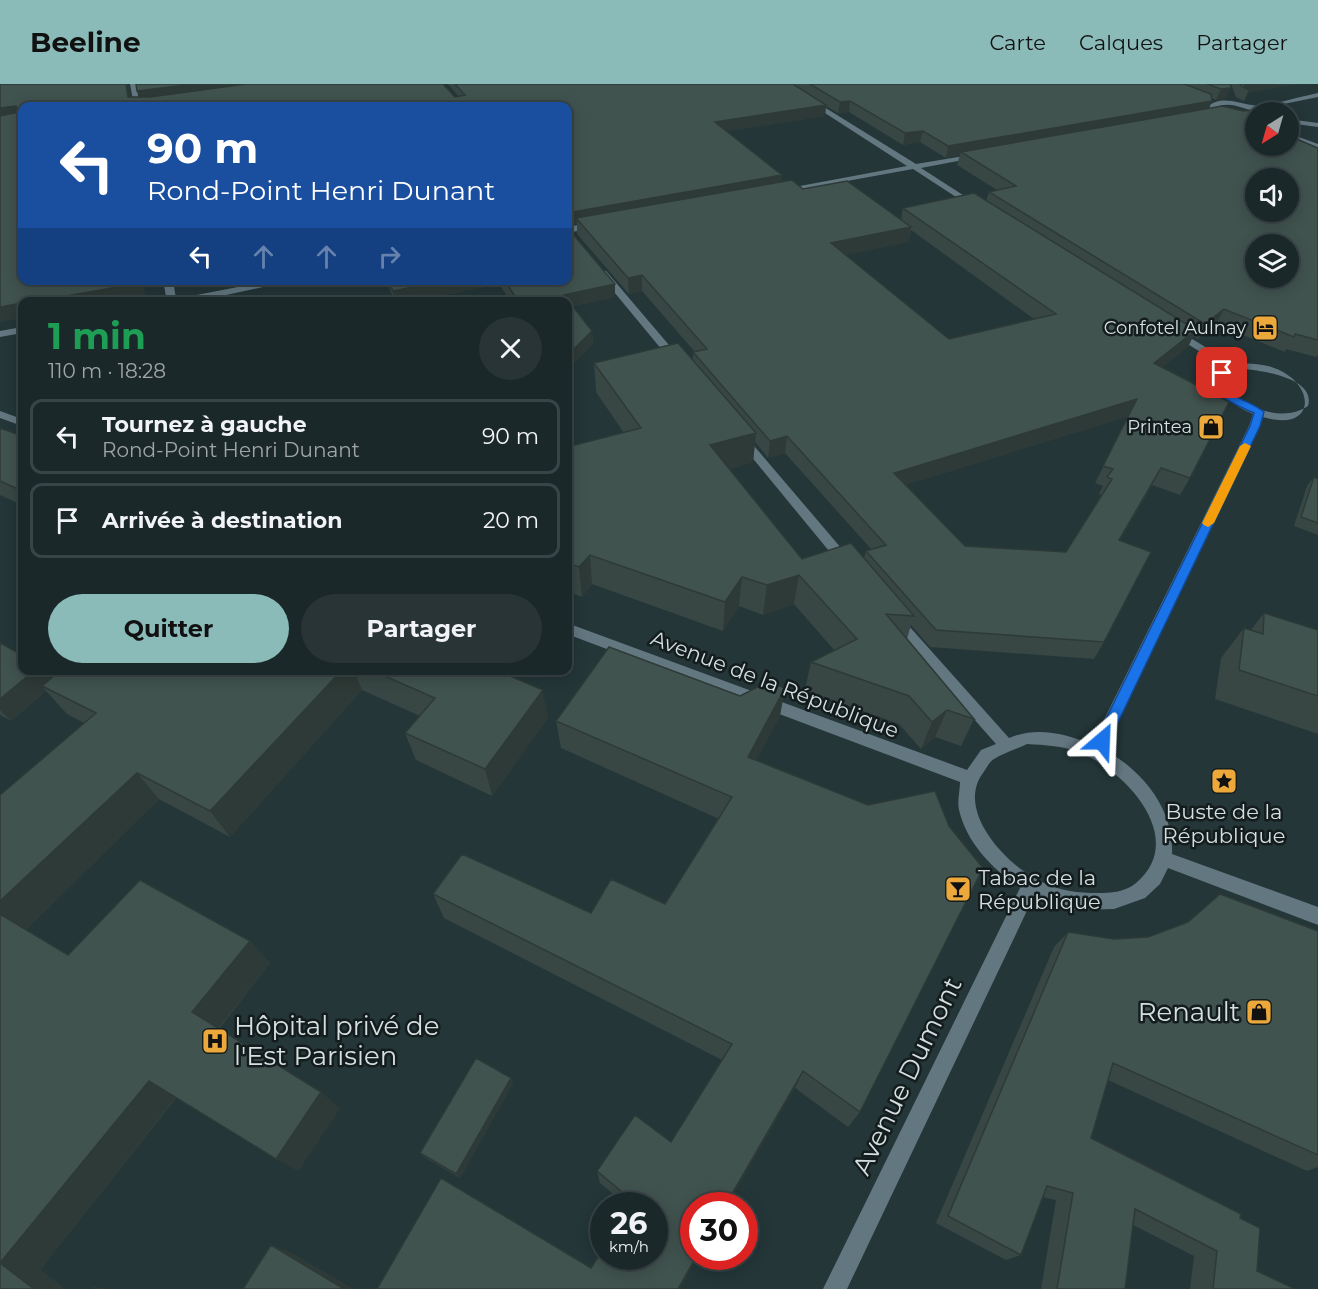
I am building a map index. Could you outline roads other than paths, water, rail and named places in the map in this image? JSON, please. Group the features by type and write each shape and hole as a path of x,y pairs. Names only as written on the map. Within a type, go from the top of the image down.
{"street":[{"path":"133,84 136,102"},
{"path":"783,84 988,213"},
{"path":"1227,93 1235,103 1245,109"},
{"path":"1296,102 1318,95"},
{"path":"1204,101 1215,104 1235,103"},
{"path":"1215,104 1211,109 1219,114"},
{"path":"1199,116 1245,115"},
{"path":"1299,122 1318,125"},
{"path":"1299,139 1318,147"},
{"path":"772,194 986,154"},
{"path":"572,232 609,223"},
{"path":"597,266 681,366"},
{"path":"201,297 264,285"},
{"path":"1167,326 1232,368"},
{"path":"0,334 18,331"},
{"path":"1245,366 1276,371 1304,384 1315,392 1316,400 1309,411 1287,416 1259,412 1235,402 1221,388 1218,380 1222,373 1232,368 1245,366"},
{"path":"1096,752 1255,426 1259,412"},
{"path":"0,414 18,421"},
{"path":"735,429 857,575"},
{"path":"887,611 1004,743"},
{"name":"Avenue de la République","path":"572,630 969,778"},
{"path":"1026,738 1048,738 1072,743 1096,752 1121,768 1142,788 1158,811 1165,836 1164,859 1152,882 1129,898 1098,905 1063,900 1029,887 1003,869 983,846 970,823 966,799 969,778 977,764 989,751 1004,743 1026,738"},
{"path":"1164,859 1318,916"},
{"name":"Avenue Dumont","path":"835,1289 1029,887"}],"place":[{"name":"Confotel Aulnay","path":"1265,328"},
{"name":"Printea","path":"1211,427"},
{"name":"Buste de la République","path":"1224,781"},
{"name":"Tabac de la République","path":"958,889"},
{"name":"Renault","path":"1259,1012"},
{"name":"Hôpital privé de l'Est Parisien","path":"215,1041"}]}
